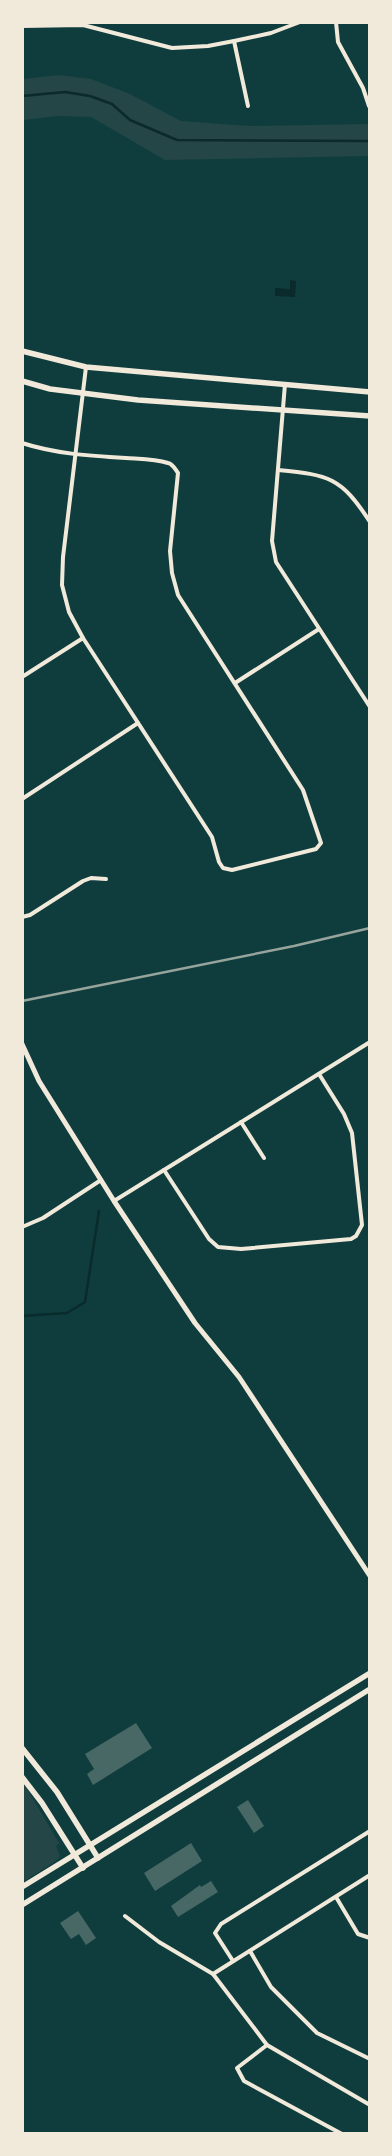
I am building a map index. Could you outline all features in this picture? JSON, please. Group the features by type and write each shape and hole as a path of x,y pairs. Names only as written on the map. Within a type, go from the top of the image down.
{"main road":[{"path":"22,351 86,367 370,392"},
{"path":"22,381 50,389 83,393 284,411 370,416"},
{"path":"22,1887 370,1673"},
{"path":"22,1905 370,1689"},
{"path":"22,1748 57,1792 98,1858"},
{"path":"22,1777 42,1803 83,1868"}],"street":[{"path":"102,22 103,29"},
{"path":"22,26 84,25 172,48 208,46 234,41 270,33 300,22"},
{"path":"336,22 338,42 363,88 369,106"},
{"path":"234,41 248,106"},
{"path":"22,444 76,454 161,461 170,463 178,473 170,551 175,589 187,612 303,790 321,843 316,849 232,870 223,868 219,862 212,836 83,638 69,612 62,585 63,557 76,454 86,367"},
{"path":"285,384 272,541 273,551 276,562 370,707"},
{"path":"278,470 314,473 336,482 352,496 370,522"},
{"path":"234,683 318,629"},
{"path":"22,678 83,638"},
{"path":"22,798 138,723"},
{"path":"22,917 30,915 83,880 106,878"},
{"path":"114,1201 370,1042"},
{"path":"22,1044 40,1081 114,1201 195,1323 244,1384 370,1576"},
{"path":"164,1170 209,1239 218,1247 241,1249 352,1239 362,1226 355,1144 346,1119 319,1074"},
{"path":"241,1122 264,1158"},
{"path":"22,1228 43,1218 101,1180"},
{"path":"233,1962 215,1933 220,1924 370,1831"},
{"path":"213,1974 369,1878"},
{"path":"336,1897 358,1934 370,1938"},
{"path":"125,1916 159,1942 213,1974 267,2045 370,2104"},
{"path":"250,1951 271,1987 316,2033 370,2060"},
{"path":"267,2045 237,2068 244,2081 342,2134"}],"shaded area":[{"path":"59,75 91,79 130,94 181,121 249,126 369,124 369,156 165,160 91,117 58,116 23,120 23,79"},
{"path":"290,280 296,281 295,297 275,296 275,288 290,289"},
{"path":"23,1782 59,1843 56,1846 60,1856 56,1861 23,1882"}],"building":[{"path":"136,1723 152,1748 93,1785 87,1774 94,1769 85,1754"},
{"path":"248,1800 264,1826 254,1833 237,1807"},
{"path":"191,1843 202,1861 155,1891 144,1873"},
{"path":"211,1881 218,1892 178,1917 171,1906 200,1885 201,1887"},
{"path":"78,1911 96,1938 86,1945 79,1934 71,1939 60,1923"}],"waterway":[{"path":"22,96 65,92 90,96 112,104 130,120 177,140 370,141"},
{"path":"22,1316 67,1313 85,1302 99,1211"}],"railway":[{"path":"22,1001 294,946 370,928"}]}
